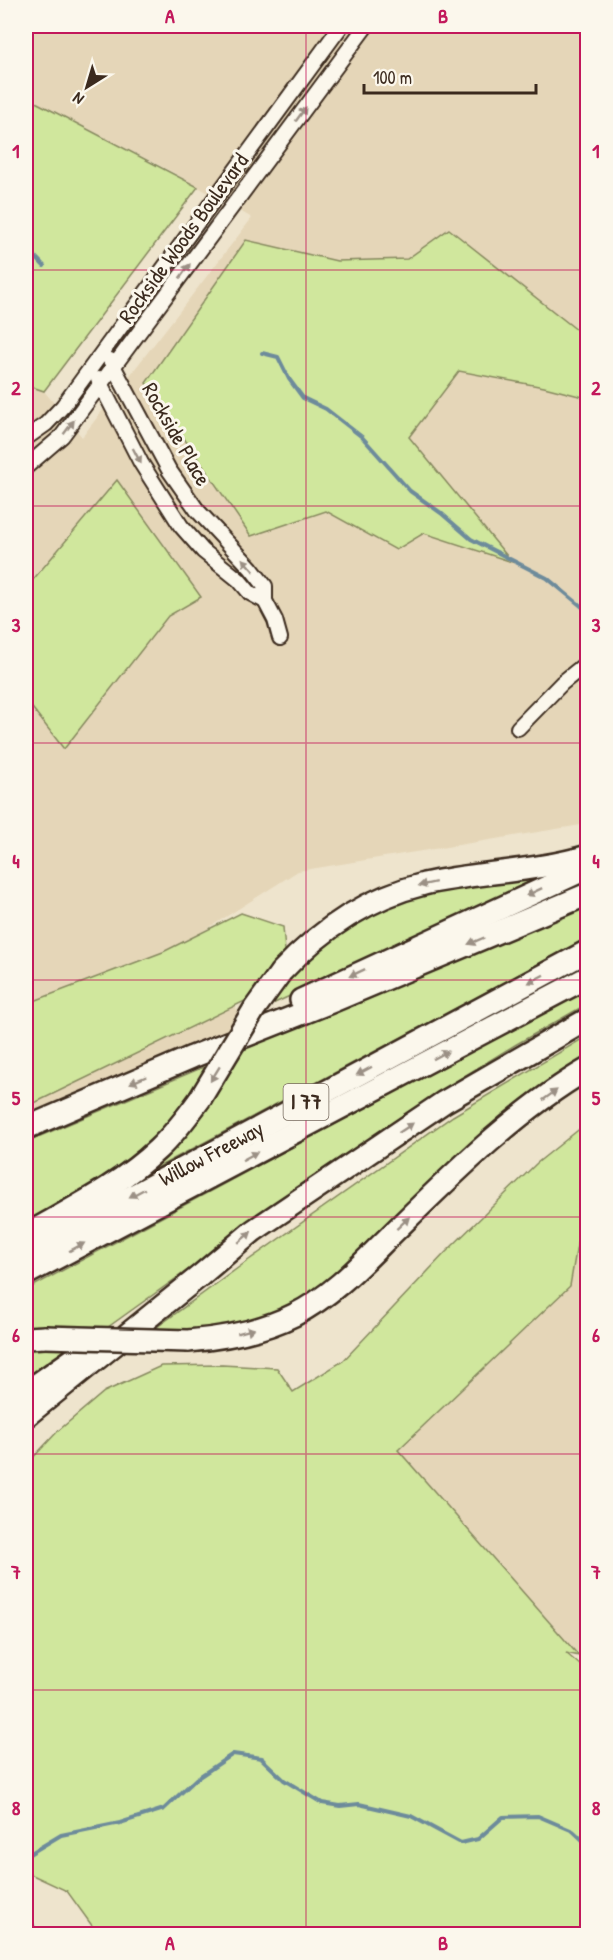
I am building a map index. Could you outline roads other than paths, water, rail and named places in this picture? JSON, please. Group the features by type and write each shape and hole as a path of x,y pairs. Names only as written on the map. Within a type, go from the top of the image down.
{"highway":[{"path":"26,1235 99,1193 158,1150 200,1099 255,1008 281,972 301,950 345,916 403,890 426,884 539,867 588,856"},
{"path":"192,1057 235,1031 588,867"},
{"path":"26,1128 588,894"},
{"name":"Willow Freeway","path":"26,1252 588,951"},
{"name":"Willow Freeway","path":"26,1274 588,977"},
{"path":"26,1416 253,1231 435,1109 588,1019"},
{"path":"35,1338 188,1341 218,1338 250,1331 294,1315 355,1272 485,1146 534,1107 588,1069"},
{"path":"26,1392 150,1306 201,1275"}],"street":[{"name":"Rockside Woods Boulevard","path":"26,438 46,424 63,406 342,26"},
{"name":"Rockside Woods Boulevard","path":"26,466 62,436 366,26"},
{"name":"Rockside Place","path":"104,352 115,366 169,470 197,510 265,586 265,601 280,638"},
{"path":"91,367 124,432 158,492 181,526 203,551 239,580 250,593 265,601"},
{"path":"203,551 218,534"},
{"path":"518,729 562,683 588,662"}],"waterway":[{"path":"26,247 44,266"},
{"path":"262,353 278,357 289,379 303,398 326,409 362,437 410,491 441,513 471,539 547,578 586,610"},
{"path":"26,1856 61,1835 120,1823 164,1809 196,1779 233,1754 262,1758 284,1780 322,1803 340,1806 359,1804 411,1816 461,1843 478,1839 503,1817 538,1816 573,1831 588,1845"},
{"path":"26,1908 34,1928"}]}
